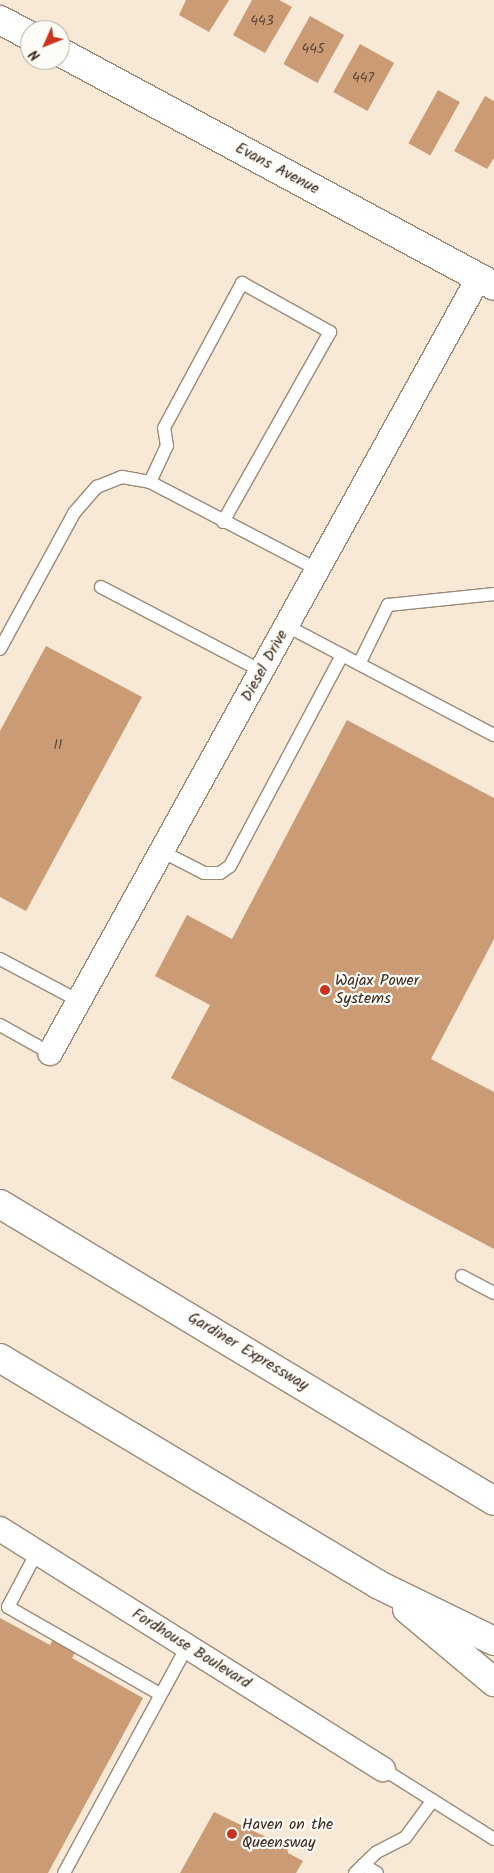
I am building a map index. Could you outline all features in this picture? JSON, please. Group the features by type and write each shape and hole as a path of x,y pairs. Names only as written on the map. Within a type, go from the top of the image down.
{"main road":[{"path":"0,20 20,31"},
{"name":"Evans Avenue","path":"70,57 487,282"},
{"name":"Gardiner Expressway","path":"0,1204 494,1502"},
{"path":"0,1358 377,1584 494,1641"},
{"path":"377,1584 494,1682"}],"street":[{"name":"Diesel Drive","path":"50,1053 318,570 487,282"},
{"name":"Fordhouse Boulevard","path":"0,1529 383,1769"}],"lane":[{"path":"150,482 168,446 164,428 242,283 330,332 223,522"},
{"path":"0,649 74,513 97,487 122,477 150,482 223,522 318,570"},
{"path":"101,587 262,671"},
{"path":"359,664 388,605 494,594"},
{"path":"287,626 494,735"},
{"path":"163,852 204,873 220,873 230,866 342,655"},
{"path":"0,958 79,1002"},
{"path":"0,1025 50,1053"},
{"path":"462,1276 494,1293"},
{"path":"37,1552 8,1607 160,1694"},
{"path":"64,1873 187,1646"},
{"path":"383,1769 494,1839"},
{"path":"359,1869 376,1852 405,1838 433,1800"},
{"path":"359,1869 377,1873"}],"building":[{"path":"186,0 229,0 209,32 179,15"},
{"path":"252,0 279,0 292,7 265,53 233,35"},
{"path":"310,16 344,35 317,83 283,64"},
{"path":"360,44 394,63 367,111 333,92"},
{"path":"438,90 460,102 430,155 408,143"},
{"path":"485,96 494,101 494,158 487,169 454,151"},
{"path":"46,646 142,697 26,911 0,897 0,731"},
{"name":"Wajax Power Systems","path":"347,720 494,798 494,939 431,1059 494,1092 494,1249 171,1078 210,1005 155,976 187,915 232,939"},
{"path":"0,1618 50,1645 53,1639 76,1651 72,1658 143,1698 48,1873 0,1873"},
{"name":"Haven on the Queensway","path":"214,1812 287,1847 288,1853 303,1861 296,1873 180,1873"}],"place":[{"name":"Wajax Power Systems","path":"325,990"},
{"name":"Haven on the Queensway","path":"232,1834"}]}
